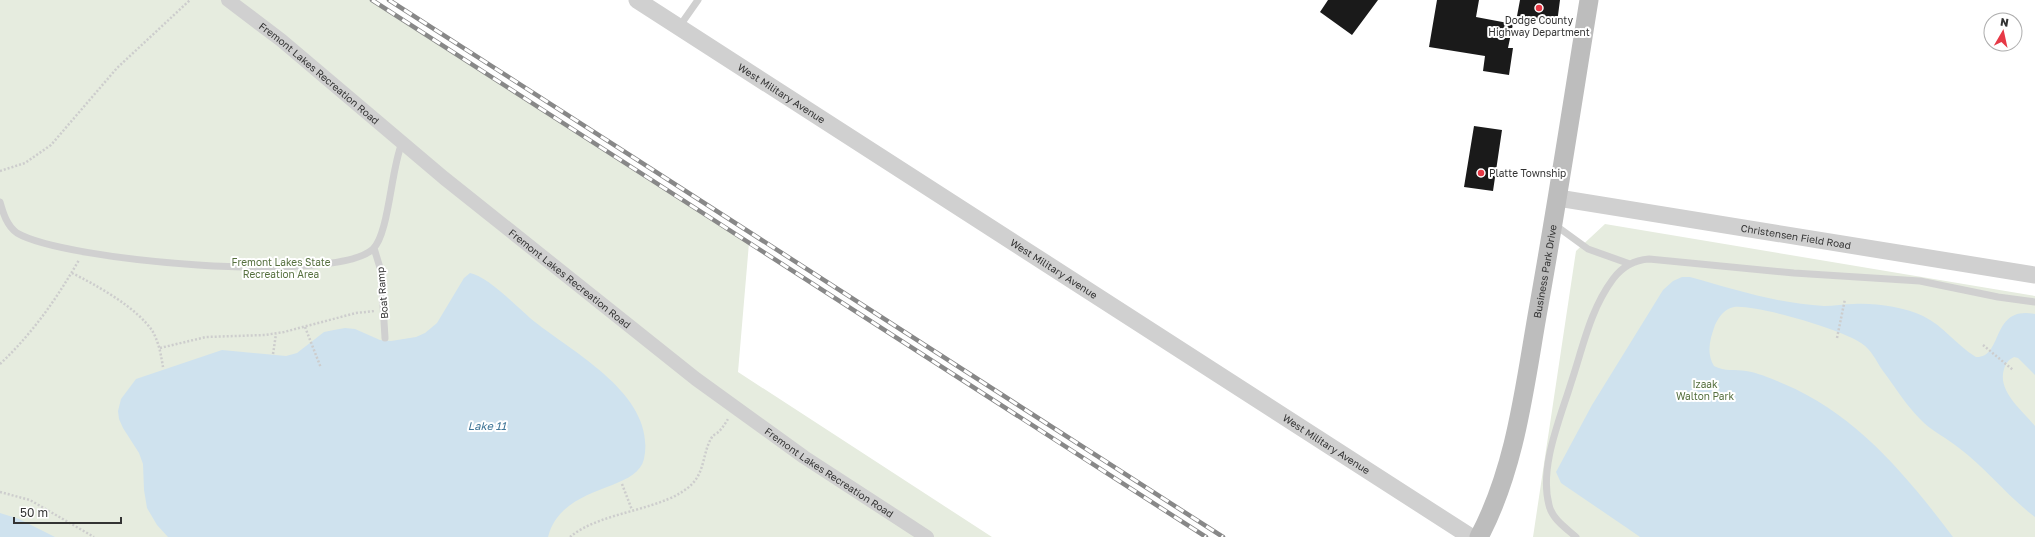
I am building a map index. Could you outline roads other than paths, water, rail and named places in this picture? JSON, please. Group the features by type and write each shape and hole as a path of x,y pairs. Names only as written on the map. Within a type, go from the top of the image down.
{"main road":[{"name":"Business Park Drive","path":"1479,537 1497,498 1513,444 1558,198 1589,0"}],"street":[{"name":"Fremont Lakes Recreation Road","path":"228,0 281,40 444,178 627,325 804,457 927,537"},
{"name":"West Military Avenue","path":"637,0 1471,537"},
{"name":"Christensen Field Road","path":"1558,198 2035,275"}],"lane":[{"path":"679,27 698,0"},
{"path":"0,202 4,216 16,232 31,240 83,253 179,264 280,266 339,262 360,256 374,248 382,231 394,168 402,143"},
{"path":"1553,224 1588,249 1630,264"},
{"name":"Boat Ramp","path":"374,248 380,262 385,338"},
{"path":"1576,537 1554,516 1549,506 1547,494 1551,449 1586,330 1602,296 1613,279 1630,264 1639,260 1649,259 1833,277 1913,280 1998,297 2035,302"}],"water":[{"name":"Lake 11","path":"470,273 486,280 504,294 535,322 590,363 626,396 638,416 645,436 644,459 638,470 628,478 598,490 568,507 556,520 548,537 168,537 157,525 147,508 144,490 143,464 139,453 119,419 118,411 121,399 136,379 222,350 286,356 297,353 324,332 345,328 355,329 380,340 391,341 416,337 425,333 437,323 464,278"},
{"path":"1682,277 1690,277 1756,295 1807,305 1824,306 1871,304 1907,310 1931,320 1976,357 1985,355 1991,349 2004,324 2011,317 2021,313 2035,314 2035,375 2018,358 2014,357 2006,363 2003,377 2004,385 2012,400 2035,426 2035,517 1969,456 1920,419 1901,396 1871,352 1861,343 1837,331 1799,319 1745,307 1734,307 1722,314 1713,330 1709,351 1714,366 1726,370 1742,370 1765,376 1810,397 1834,412 1878,449 1898,470 1953,537 1640,537 1561,483 1556,472 1592,405 1663,290 1673,281"},
{"path":"0,513 19,519 55,537 0,537"}],"railway":[{"path":"372,0 1206,537"},
{"path":"389,0 1223,537"}],"place":[{"name":"Dodge County Highway Department","path":"1539,8"},
{"name":"Platte Township","path":"1481,173"}],"park label":[{"name":"Fremont Lakes State Recreation Area","path":"281,268"},
{"name":"Izaak Walton Park","path":"1705,390"}]}
